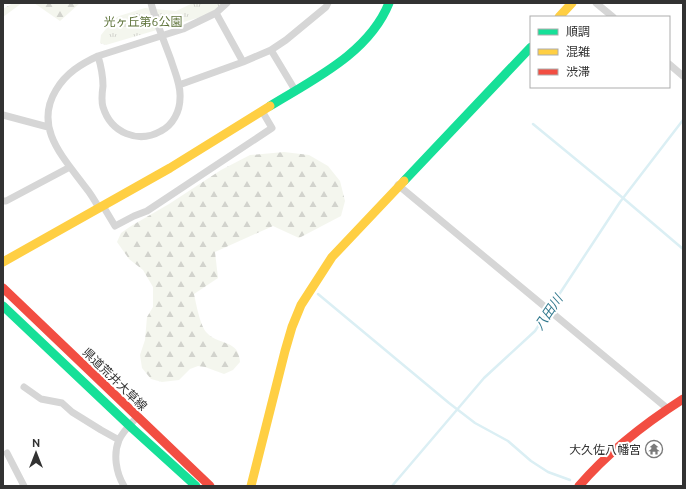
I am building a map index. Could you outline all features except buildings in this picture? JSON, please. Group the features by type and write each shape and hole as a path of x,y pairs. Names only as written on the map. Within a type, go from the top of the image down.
{"street":[{"path":"227,3 216,13 182,29 98,56 74,69 65,76 48,106 48,127 57,147 70,167 114,226 134,216 147,212 272,128 262,111"},
{"path":"179,85 243,62 271,50 286,40 326,7 328,3"},
{"path":"3,262 225,135 295,90 353,51 373,30 390,3"},
{"path":"559,16 572,3"},
{"path":"596,3 611,16"},
{"path":"98,56 102,74 103,106 111,123 129,135 143,137 153,135 163,130 171,123 177,114 180,105 179,85 152,6"},
{"path":"216,13 243,62"},
{"path":"251,486 285,351 292,326 301,305 332,257 398,185 530,47"},
{"path":"271,50 295,90"},
{"path":"670,65 683,76"},
{"path":"3,115 48,127"},
{"path":"3,201 6,201 70,167"},
{"path":"398,185 668,408"},
{"name":"県道荒井大草線","path":"3,288 210,486"},
{"name":"県道荒井大草線","path":"3,306 196,486"},
{"path":"24,387 41,399 62,403 72,412 119,440"},
{"path":"579,486 613,450 639,428 683,398"},
{"path":"124,486 119,478 116,460 119,440 129,425 137,417"},
{"path":"7,453 24,486"}],"green space":[{"path":"13,3 22,3 3,17 3,9"},
{"path":"34,3 80,3 60,21"},
{"name":"光ヶ丘第6公園","path":"193,3 221,3 222,6 204,16 106,45 100,43 101,35 113,20 119,16 145,8 176,11"},
{"path":"284,152 309,155 328,166 340,181 345,201 341,216 299,238 273,226 215,252 218,278 194,294 197,308 202,325 207,333 217,340 232,346 239,355 240,362 233,370 224,374 198,366 190,369 179,380 162,382 151,379 142,368 140,355 145,340 147,317 153,307 153,287 143,270 129,259 117,242 121,233 221,170 250,155"}],"waterway":[{"name":"八田川","path":"392,486 484,378 535,331 620,202 683,120"},
{"path":"533,124 683,249"},
{"path":"318,294 475,423 508,441 531,461 548,472 570,480"}],"traffic: fast":[{"path":"270,106 322,75 354,50 380,21 389,3"},
{"path":"404,181 530,48"},
{"path":"3,306 133,429 196,486"}],"traffic: slow":[{"path":"560,16 572,3"},
{"path":"3,262 170,168 270,106"},
{"path":"251,486 285,351 292,327 301,305 332,257 404,181"}],"traffic: jam":[{"path":"3,288 210,486"},
{"path":"579,486 602,461 628,439 683,399"}],"place":[{"name":"大久佐八幡宮","path":"654,449"}]}
